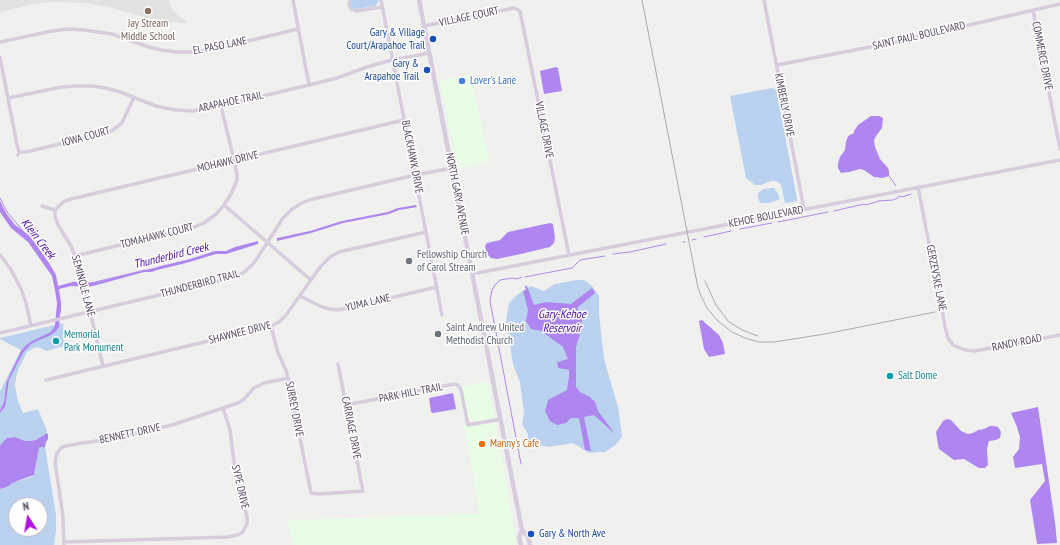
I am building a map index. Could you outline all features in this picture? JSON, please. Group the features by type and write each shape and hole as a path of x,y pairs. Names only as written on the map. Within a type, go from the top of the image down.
{"street":[{"path":"293,0 309,85"},
{"path":"350,0 349,4 351,9 356,11 382,7"},
{"name":"BLACKHAWK DRIVE","path":"381,0 442,315"},
{"name":"NORTH GARY AVENUE","path":"419,0 522,530 519,537 520,545"},
{"name":"KIMBERLY DRIVE","path":"764,0 804,209"},
{"name":"SAINT PAUL BOULEVARD","path":"777,65 896,42 1060,4"},
{"name":"VILLAGE COURT","path":"424,26 514,8"},
{"name":"VILLAGE DRIVE","path":"514,8 520,11 569,255"},
{"name":"COMMERCE DRIVE","path":"1033,10 1060,149"},
{"name":"EL PASO LANE","path":"0,42 52,31 84,30 112,34 162,50 190,52 210,50 298,29"},
{"name":"ARAPAHOE TRAIL","path":"8,98 48,89 76,86 106,88 156,106 193,111 221,106 309,85 337,78 366,67 392,60 430,53"},
{"path":"0,57 8,98"},
{"name":"IOWA COURT","path":"8,98 18,153 110,132 122,123 134,97"},
{"name":"TOMAHAWK COURT","path":"75,256 194,227 211,219 224,205 235,185 237,174 221,106"},
{"name":"MOHAWK DRIVE","path":"55,210 63,202 71,199 404,120"},
{"name":"KEHOE BOULEVARD","path":"472,274 1060,160"},
{"name":"THUNDERBIRD TRAIL","path":"0,333 236,276 243,273 252,265 268,243 283,218 300,204 309,200 415,175 452,168"},
{"name":"GERZEVSKE LANE","path":"918,187 947,335 953,345 965,350 974,351"},
{"path":"224,205 311,280"},
{"path":"42,206 55,210"},
{"name":"SEMINOLE LANE","path":"55,210 55,216 58,224 67,238 80,269 103,366"},
{"name":"SHAWNEE DRIVE","path":"46,380 271,326 282,320 324,262 330,257 335,254 426,232"},
{"path":"0,255 10,268 21,289 31,326"},
{"name":"YUMA LANE","path":"300,296 325,308 338,310 437,287"},
{"name":"SURREY DRIVE","path":"271,326 278,353 288,378 311,493 319,494 363,491"},
{"name":"RANDY ROAD","path":"974,351 1060,335"},
{"name":"CARRIAGE DRIVE","path":"338,364 363,491"},
{"name":"BENNETT DRIVE","path":"64,544 61,501 55,465 56,454 61,449 66,446 112,439 172,425 224,408 241,400 259,385 288,378"},
{"name":"PARK HILL TRAIL","path":"346,405 450,385 458,385 461,390 468,425 501,419"},
{"name":"SYPE DRIVE","path":"64,544 228,537 242,533 247,524 247,518 234,462 230,430 224,408"},
{"name":"NORTH GARY AVENUE","path":"522,530 528,536 530,545"}],"shaded area":[{"name":"Jay Stream Middle School","path":"0,0 169,0 174,12 188,23 162,22 109,7 86,3 50,2 33,4 0,12"},
{"path":"351,0 379,0 375,6 357,9 351,6"},
{"path":"471,74 489,162 457,169 440,80"},
{"path":"772,88 775,89 777,93 797,199 797,201 787,203 785,203 781,185 776,181 755,185 746,178 730,96"},
{"path":"774,188 780,199 770,203 760,203 758,193 763,189"},
{"path":"584,280 592,286 599,296 599,314 604,359 618,407 622,436 614,446 605,452 589,453 573,443 549,447 528,443 528,434 522,424 524,413 520,383 513,364 506,320 509,303 518,294 531,286 544,291 555,284"},
{"path":"63,323 63,346 47,351 37,347 27,352 18,370 16,378 15,385 18,401 23,413 38,409 47,431 46,433 36,440 30,441 25,441 15,437 7,438 0,446 0,413 5,407 9,380 24,351 23,350 6,383 4,402 0,410 0,391 21,350 0,338"},
{"path":"488,381 516,545 293,545 288,520 480,514 464,425 466,424 458,388"},
{"path":"39,447 45,447 56,515 54,545 0,545 0,489 17,481 32,477 35,471"}],"water":[{"path":"556,67 558,68 562,91 544,94 540,71"},
{"path":"871,116 879,116 883,118 882,128 874,140 880,159 888,168 889,176 882,178 874,177 860,169 841,173 838,168 838,163 845,150 848,136 854,133 858,125"},
{"path":"0,201 6,213 15,225 30,236 49,263 56,275 58,286 73,282 93,283 190,259 215,251 226,251 258,241 258,244 226,254 216,254 93,286 71,286 59,289 61,312 59,327 49,336 31,344 23,353 9,380 5,407 0,413 4,402 6,383 21,351 32,341 51,332 55,326 57,303 52,276 28,242 11,228 0,212"},
{"path":"416,205 417,207 343,223 311,233 277,241 277,238 310,231 342,221"},
{"path":"550,223 553,224 555,238 554,243 550,247 497,259 491,258 487,254 485,246 487,243 500,240 508,232"},
{"name":"Gary-Kehoe Reservoir","path":"525,286 527,286 534,305 546,302 571,304 592,288 595,293 577,308 582,319 576,347 576,387 580,392 590,397 595,402 598,411 615,434 594,415 584,417 591,451 585,450 579,418 571,418 566,423 557,425 550,421 545,411 548,400 567,390 569,370 558,368 557,362 568,359 563,347 541,331 531,329 526,321 528,310 523,291 526,290"},
{"path":"702,320 719,335 723,343 725,354 709,357 704,349 699,321"},
{"path":"453,393 456,409 433,413 431,412 429,398"},
{"path":"1038,407 1057,543 1037,544 1030,500 1045,481 1042,464 1015,468 1013,457 1019,449 1020,437 1011,413"},
{"path":"947,419 951,420 961,431 968,434 990,426 998,427 1001,432 1000,438 989,441 987,449 988,465 985,468 979,468 964,459 954,460 939,449 936,432 943,421"},
{"path":"46,433 48,434 48,439 45,447 39,448 34,475 0,489 1,444 7,438 15,437 25,441 36,440"}],"waterway":[{"path":"889,176 896,186"},
{"name":"Thunderbird Creek","path":"834,211 864,204 866,205 878,201 893,200 899,196 902,197 911,194"},
{"name":"Klein Creek","path":"0,198 7,212 23,231"},
{"name":"Thunderbird Creek","path":"778,222 828,212"},
{"name":"Thunderbird Creek","path":"740,229 772,223"},
{"name":"Thunderbird Creek","path":"704,237 731,231"},
{"name":"Thunderbird Creek","path":"692,240 696,239"},
{"name":"Thunderbird Creek","path":"613,254 666,244"},
{"name":"Thunderbird Creek","path":"525,277 572,268 580,260 605,256"},
{"name":"Thunderbird Creek","path":"159,267 167,265"},
{"name":"Thunderbird Creek","path":"86,283 145,270"},
{"path":"521,464 490,301 492,290 500,280 522,277"},
{"name":"Thunderbird Creek","path":"73,282 80,283"}],"railway":[{"path":"642,0 698,288 707,308 718,321 732,332 745,338 759,342 774,342 825,334 935,312"},
{"path":"705,281 716,305 728,321 742,330 758,336"}],"place":[{"name":"Jay Stream Middle School","path":"148,11"},
{"name":"Gary & Village Court/Arapahoe Trail","path":"433,39"},
{"name":"Gary & Arapahoe Trail","path":"427,70"},
{"name":"Lover's Lane","path":"462,81"},
{"name":"Fellowship Church of Carol Stream","path":"409,261"},
{"name":"Saint Andrew United Methodist Church","path":"438,334"},
{"name":"Memorial Park Monument","path":"56,341"},
{"name":"Salt Dome","path":"890,376"},
{"name":"Manny's Cafe","path":"482,444"},
{"name":"Gary & North Ave","path":"531,534"}]}
